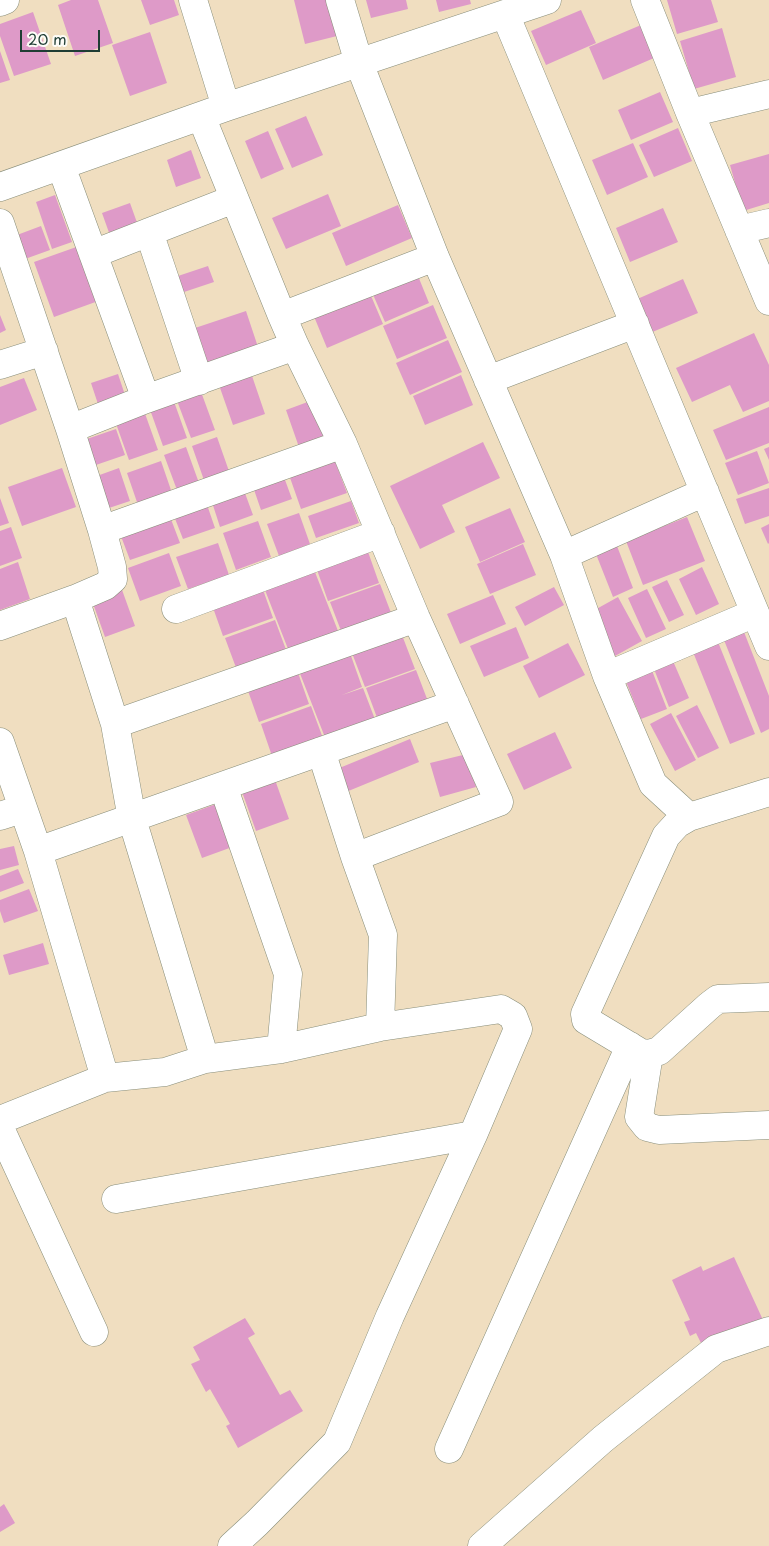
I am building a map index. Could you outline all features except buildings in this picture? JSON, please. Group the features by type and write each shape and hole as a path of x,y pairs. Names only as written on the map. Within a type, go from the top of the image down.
{"street":[{"path":"0,2 5,0"},
{"path":"193,0 213,112 234,199 295,346 343,444 416,618 499,802 355,857"},
{"path":"340,0 359,63 435,257 564,555 606,676 653,784 689,817"},
{"path":"0,186 546,0"},
{"path":"645,0 690,113 769,300"},
{"path":"505,14 769,646"},
{"path":"690,113 769,94"},
{"path":"61,166 146,399"},
{"path":"93,254 234,199"},
{"path":"0,223 70,429 112,567 112,579 105,586 0,626"},
{"path":"739,230 769,223"},
{"path":"149,232 199,381"},
{"path":"282,316 435,257"},
{"path":"488,380 635,324"},
{"path":"70,429 146,399 295,346"},
{"path":"0,365 44,351"},
{"path":"102,530 343,444"},
{"path":"564,555 705,492"},
{"path":"176,609 381,533"},
{"path":"75,598 115,724 132,819 205,1059"},
{"path":"606,676 755,613"},
{"path":"115,724 416,618"},
{"path":"38,851 455,704"},
{"path":"0,742 11,812 38,851 105,1078"},
{"path":"322,752 355,857 383,935 380,1027"},
{"path":"223,786 288,974 280,1049"},
{"path":"769,792 689,817 677,824 666,836 585,1014 586,1020 640,1050 659,1051 710,1004 718,999 769,997"},
{"path":"0,1120 105,1078 165,1072 205,1059 280,1049 380,1027 501,1009 513,1016 518,1028 473,1135 390,1316 337,1442 232,1546"},
{"path":"640,1050 640,1117 647,1127 659,1130 769,1125"},
{"path":"449,1449 640,1050"},
{"path":"0,1128 94,1332"},
{"path":"116,1198 473,1135"},
{"path":"482,1546 603,1439 716,1349 764,1340"}]}
